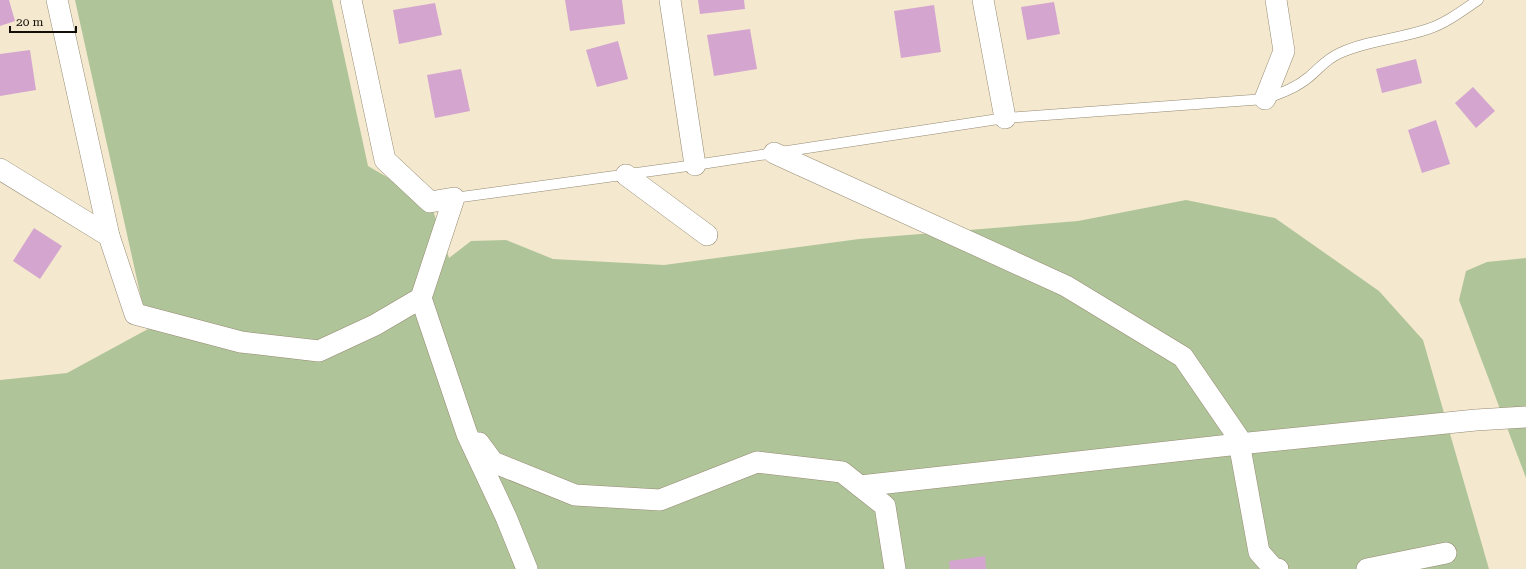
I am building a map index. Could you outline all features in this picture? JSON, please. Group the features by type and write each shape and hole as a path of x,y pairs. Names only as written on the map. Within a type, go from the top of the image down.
{"street":[{"path":"56,0 108,236 135,314 241,342 319,351 375,325 421,298"},
{"path":"351,0 385,160 430,202 454,198 421,298 463,423 527,569"},
{"path":"670,0 695,165"},
{"path":"983,0 1005,118"},
{"path":"1265,99 1284,50 1276,0"},
{"path":"774,153 1066,286 1183,357 1238,437 1259,552 1274,568 1278,569"},
{"path":"0,169 108,236"},
{"path":"626,175 707,235"},
{"path":"860,486 1239,444 1476,420 1526,417"},
{"path":"463,423 493,462 575,495 660,500 757,462 842,472 885,506 895,569"},
{"path":"1367,569 1446,553"}],"lane":[{"path":"454,198 695,165 1005,118 1265,99 1287,91 1303,82 1326,60 1338,54 1359,46 1429,29 1456,15 1478,0"}],"green space":[{"path":"75,0 332,0 368,166 430,202 449,258 471,241 506,240 553,259 664,265 859,239 1078,221 1186,200 1275,218 1379,291 1423,340 1489,569 0,569 0,380 67,373 148,329"},
{"path":"1526,258 1526,478 1459,300 1466,271 1487,262"}],"building":[{"path":"0,0 9,0 15,21 0,26"},
{"path":"565,0 622,0 625,24 570,31"},
{"path":"698,0 744,0 745,9 700,14"},
{"path":"1054,2 1060,34 1027,40 1021,7"},
{"path":"435,3 442,35 399,44 393,10"},
{"path":"934,5 941,52 901,58 894,11"},
{"path":"750,29 757,69 714,76 707,35"},
{"path":"618,41 628,79 597,87 586,50"},
{"path":"30,50 36,90 0,96 0,54"},
{"path":"1416,59 1422,83 1382,93 1376,69"},
{"path":"461,69 470,111 435,118 427,75"},
{"path":"1473,87 1495,111 1476,128 1455,103"},
{"path":"1436,120 1450,164 1422,173 1408,130"},
{"path":"34,228 62,246 40,279 13,261"},
{"path":"985,556 986,569 950,569 949,561"}]}
